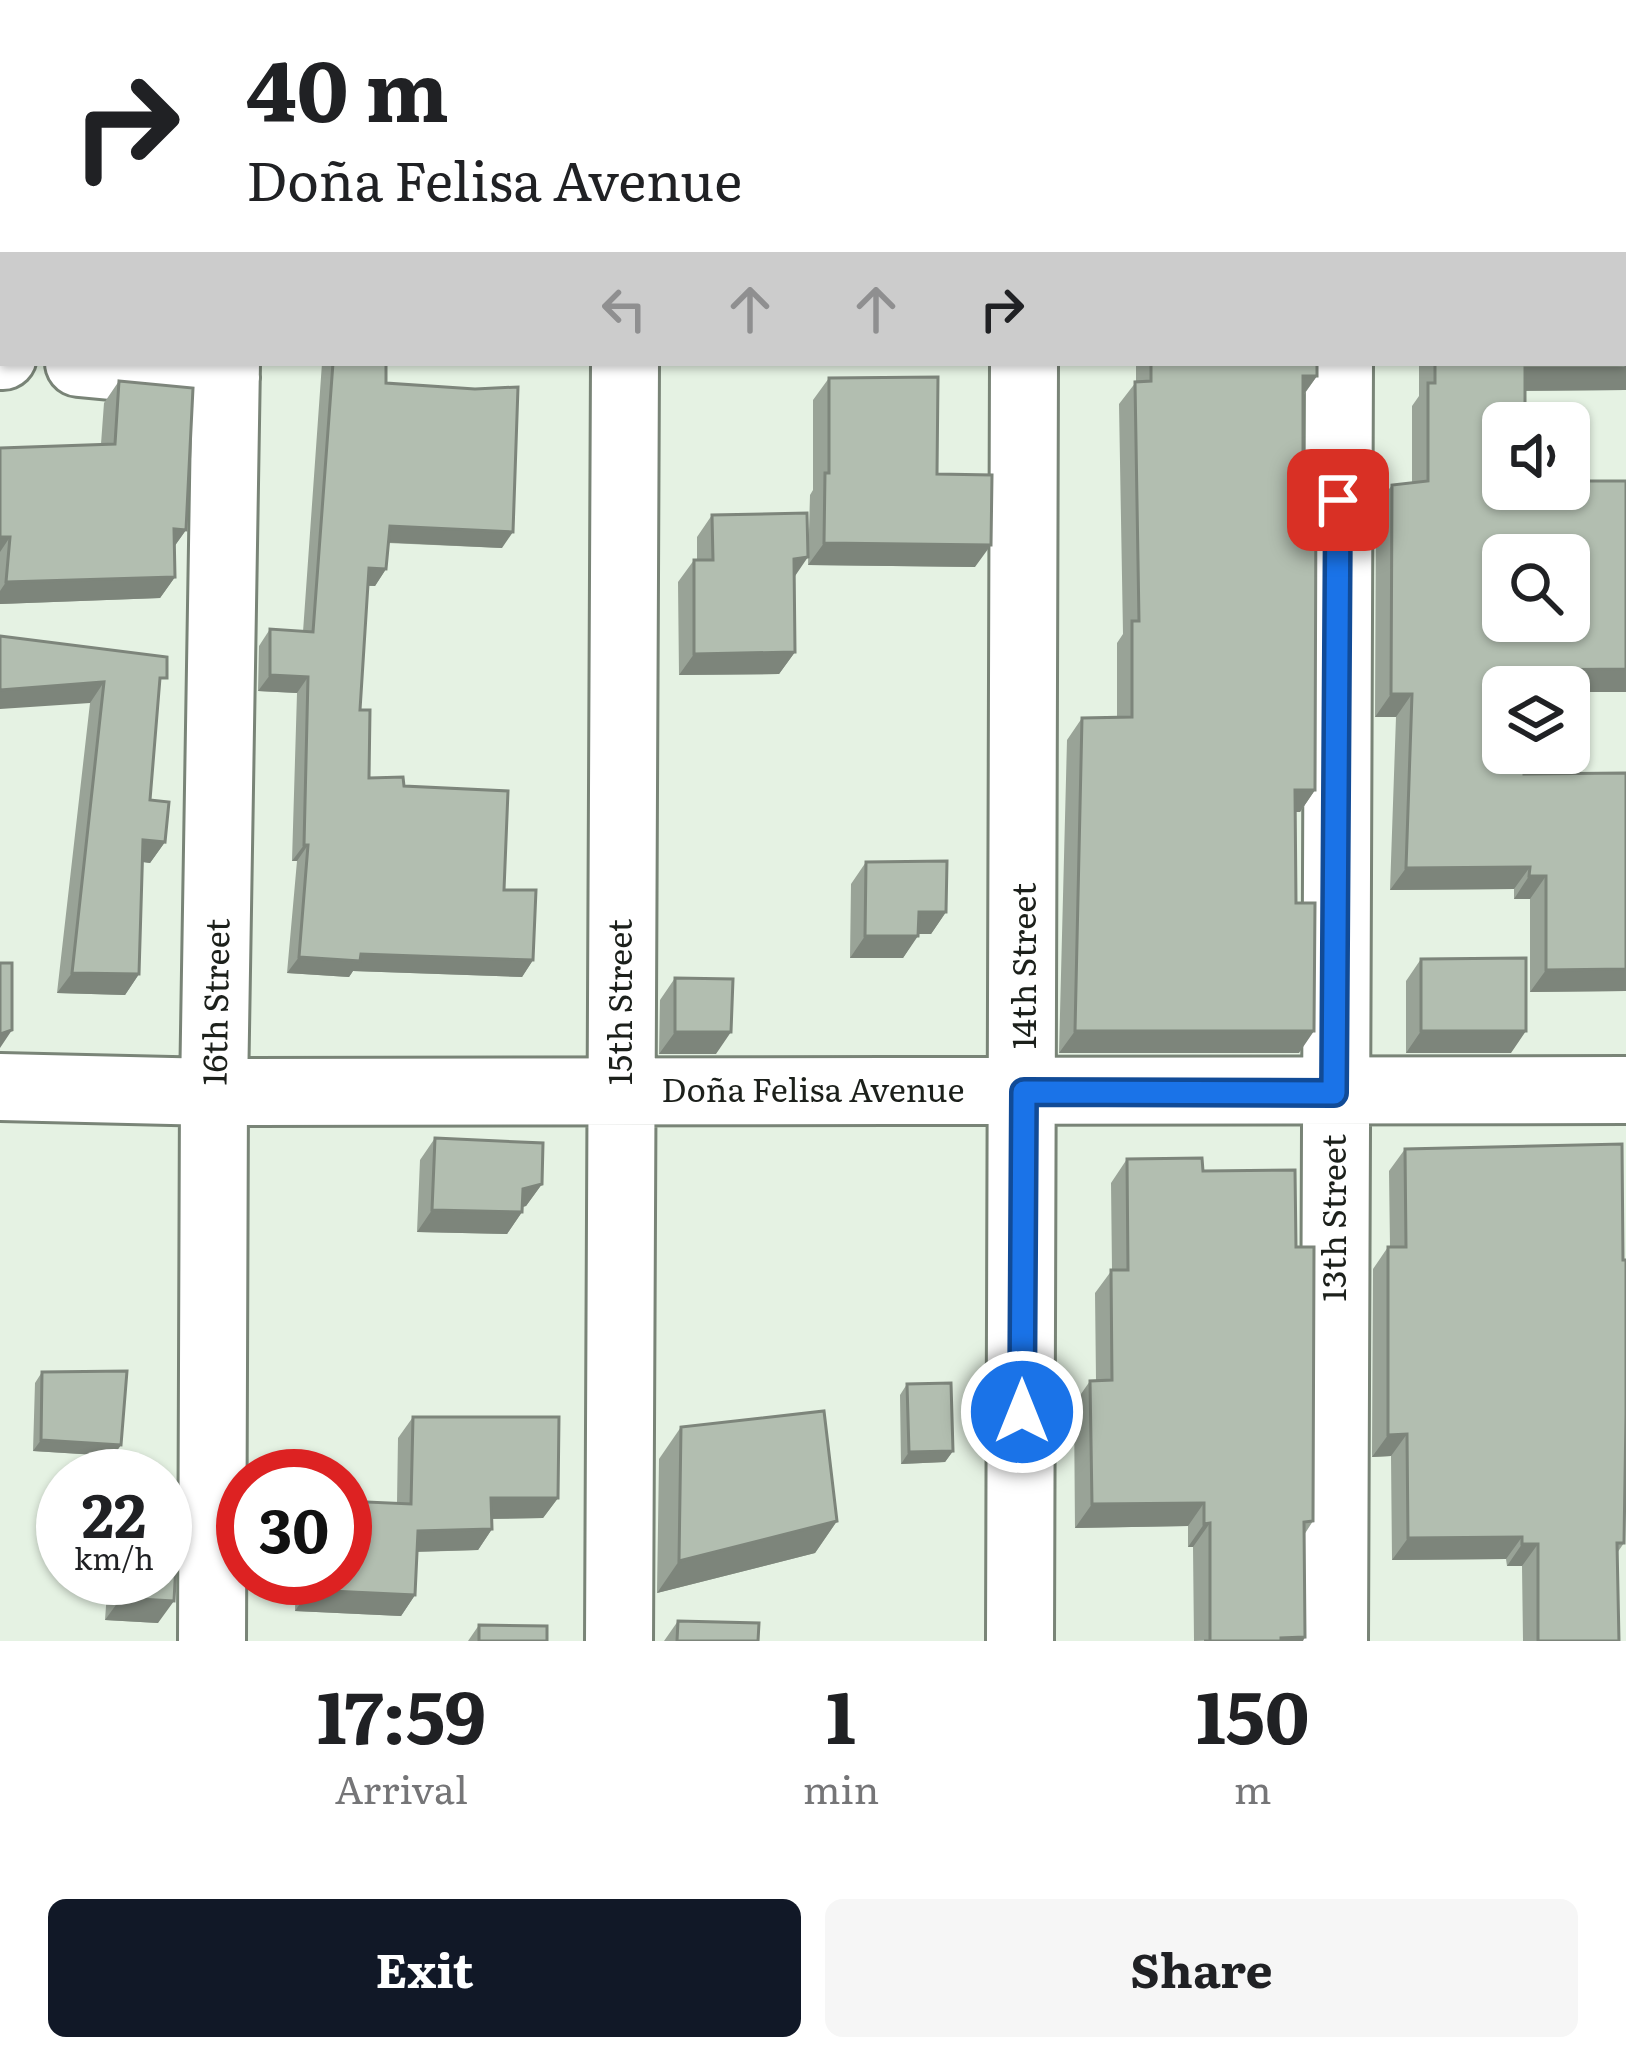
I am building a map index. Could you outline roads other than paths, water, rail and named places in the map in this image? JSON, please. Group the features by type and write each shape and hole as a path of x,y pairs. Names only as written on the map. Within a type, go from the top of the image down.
{"street":[{"path":"142,366 226,370"},
{"name":"15th Street","path":"619,1641 625,366"},
{"name":"14th Street","path":"1020,1641 1024,366"},
{"name":"13th Street","path":"1334,1641 1339,366"},
{"name":"16th Street","path":"212,1641 214,1092 226,370"},
{"name":"Doña Felisa Avenue","path":"0,1087 214,1092 1626,1090"}]}
